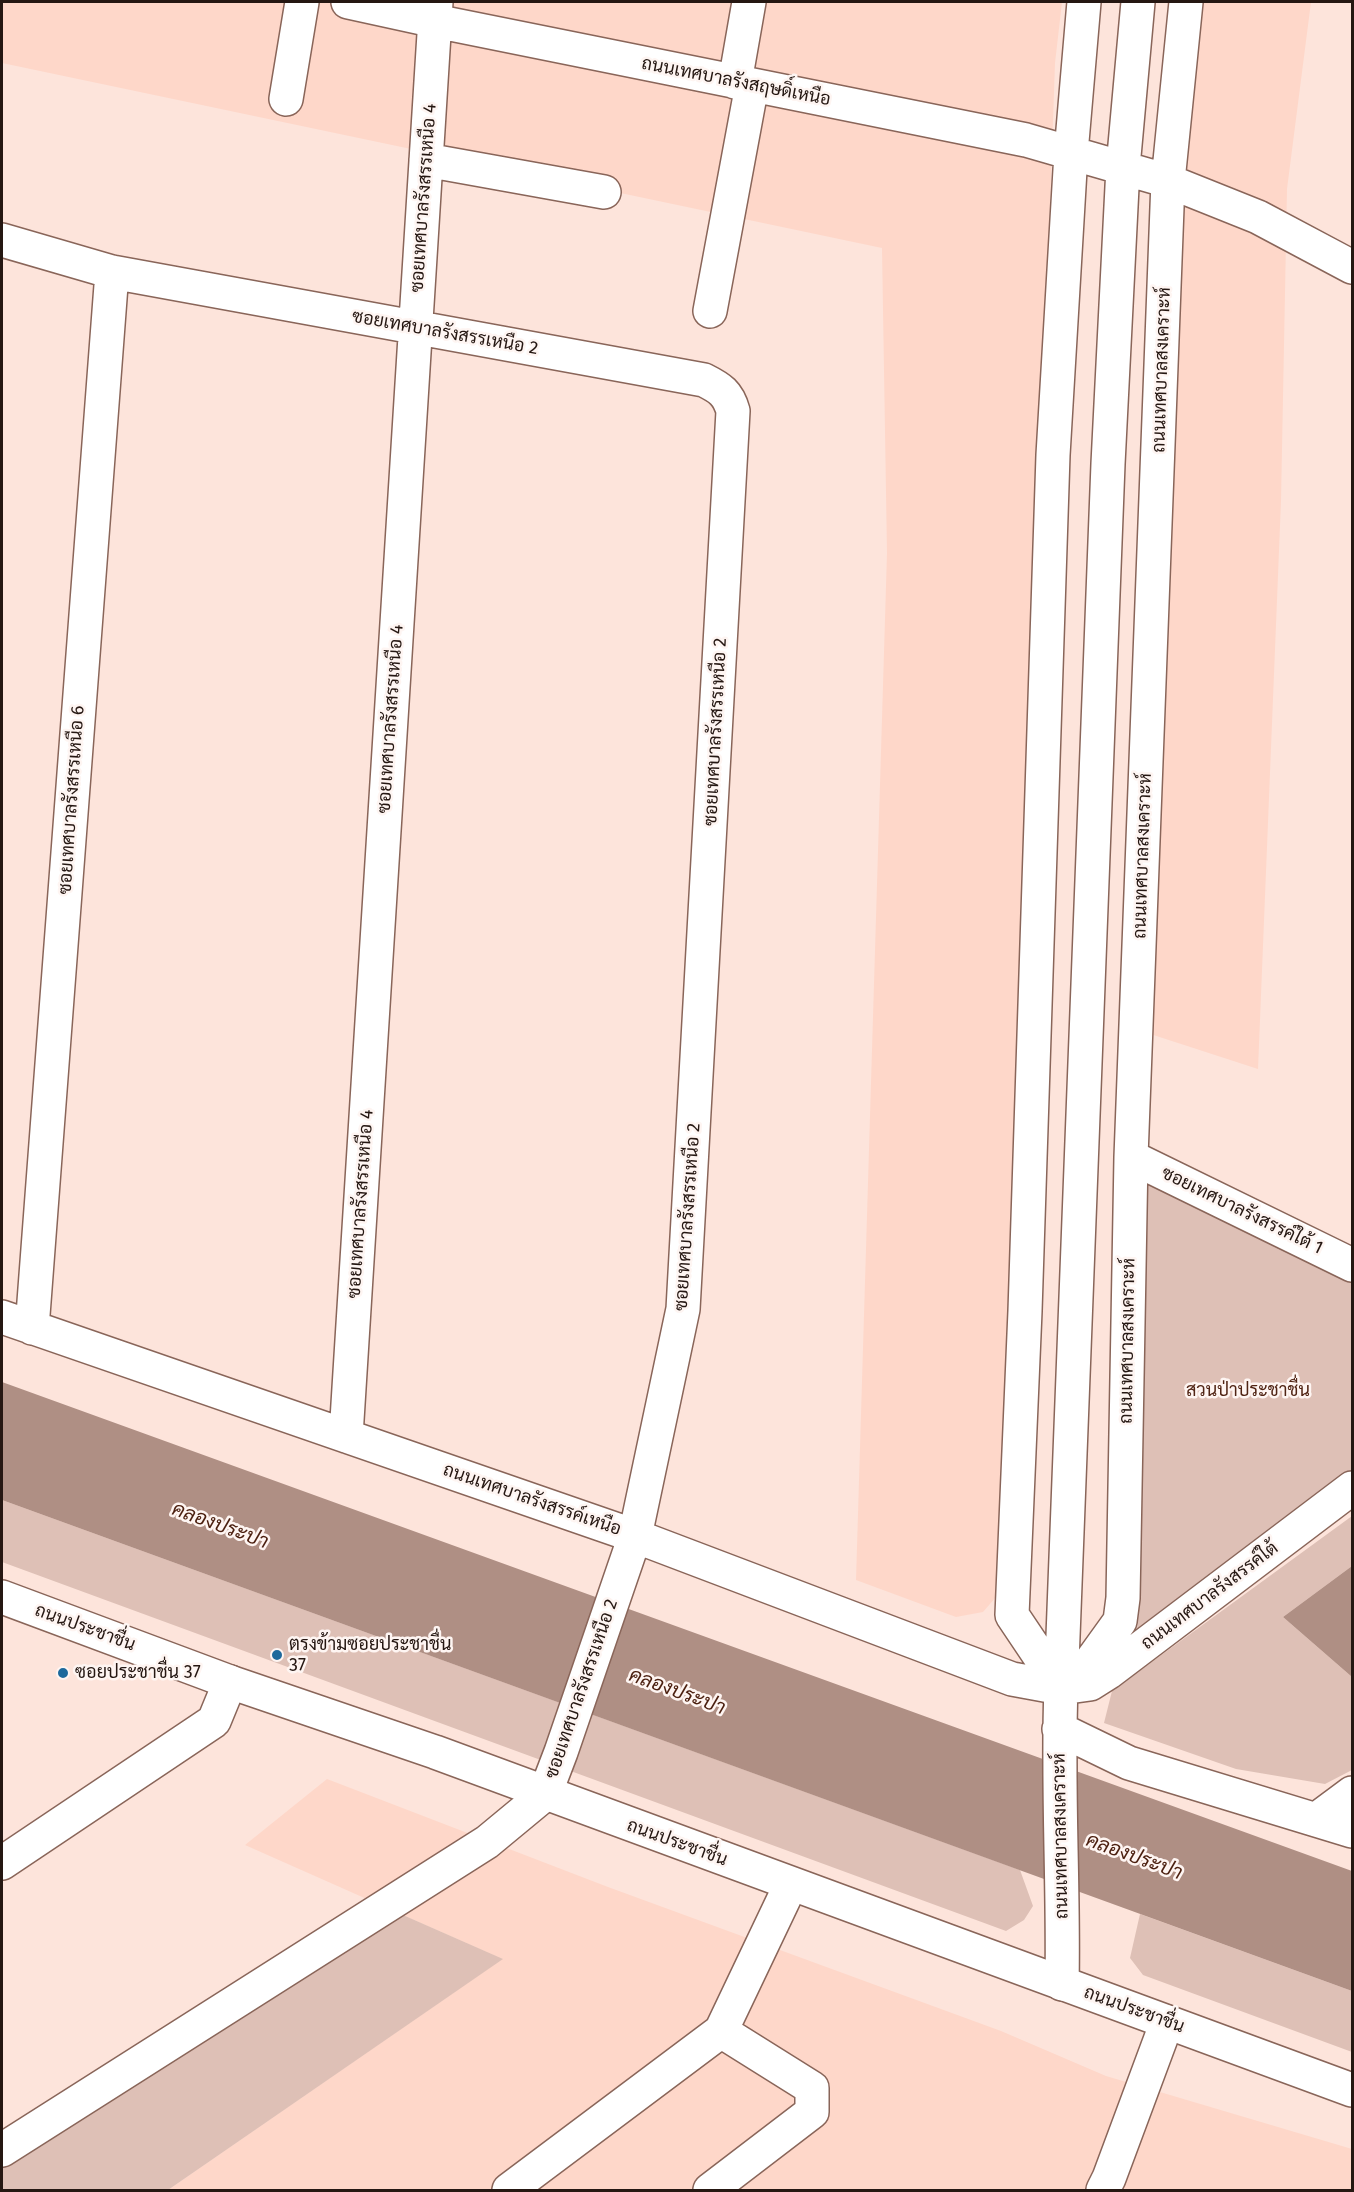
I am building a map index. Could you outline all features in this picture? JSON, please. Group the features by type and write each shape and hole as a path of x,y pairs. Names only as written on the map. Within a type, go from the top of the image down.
{"street":[{"path":"286,99 302,2"},
{"name":"ถนนเทศบาลรังสฤษดิ์เหนือ","path":"348,2 436,11 743,84 1026,140 1168,181 1258,217 1353,267"},
{"path":"710,311 743,84 749,2"},
{"path":"1061,1688 1012,1615 1025,1311 1053,455 1071,153 1084,2"},
{"name":"ถนนเทศบาลสงเคราะห์","path":"1062,1984 1064,1908 1059,1744 1061,1688 1108,464 1123,167 1138,2"},
{"name":"ถนนเทศบาลสงเคราะห์","path":"1061,1688 1089,1664 1120,1622 1123,1598 1131,1157 1168,181 1186,2"},
{"name":"ซอยเทศบาลรังสรรเหนือ 4","path":"346,1436 436,11"},
{"path":"426,160 604,192"},
{"name":"ซอยเทศบาลรังสรรเหนือ 2","path":"2,240 112,272 704,380 721,389 731,403 733,411 683,1309 635,1536 545,1794"},
{"name":"ซอยเทศบาลรังสรรเหนือ 6","path":"32,1328 112,272"},
{"name":"ซอยเทศบาลรังสรรค์ใต้ 1","path":"1131,1157 1352,1264"},
{"name":"ถนนเทศบาลรังสรรค์เหนือ","path":"2,1317 635,1536 1012,1679 1061,1688"},
{"name":"ถนนเทศบาลรังสรรค์ใต้","path":"1061,1688 1090,1684 1109,1672 1353,1488"},
{"name":"ถนนประชาชื่น","path":"2,1598 230,1682 435,1752 1353,2090"},
{"path":"2,1863 214,1721 230,1682"},
{"path":"1059,1744 1317,1819 1353,1832"},
{"path":"1317,1819 1353,1793"},
{"path":"2,2150 487,1842 545,1794"},
{"path":"508,2190 721,2031 792,1884"},
{"path":"1103,2190 1167,2022"},
{"path":"710,2190 812,2112 812,2088 721,2031"}],"shaded area":[{"path":"2,2 1062,2 1055,63 1018,1134 996,1597 983,1612 956,1617 856,1580 887,553 882,248 2,63"},
{"path":"1195,2 1311,2 1287,189 1281,501 1258,1069 1138,1030 1181,138"},
{"path":"327,1779 608,1887 1001,2031 1106,2076 1352,2149 1352,2190 168,2190 502,1959 245,1845"}],"green space":[{"name":"สวนป่าประชาชื่น","path":"1147,1184 1352,1274 1352,1474 1137,1635"},
{"path":"2,1500 1020,1870 1033,1906 1024,1920 1006,1931 2,1562"},
{"path":"1352,1516 1352,1566 1283,1617 1352,1677 1352,1770 1325,1784 1236,1769 1104,1723 1112,1691"},
{"path":"1140,1914 1352,1991 1352,2052 1143,1975 1130,1958"},
{"path":"403,1915 503,1959 168,2190 2,2190 2,2164"}],"water":[{"name":"คลองประปา","path":"2,1382 1352,1871 1352,1991 2,1500"},
{"path":"1352,1566 1352,1677 1283,1617"}],"place":[{"name":"ตรงข้ามซอยประชาชื่น 37","path":"277,1655"},
{"name":"ซอยประชาชื่น 37","path":"63,1673"}]}
